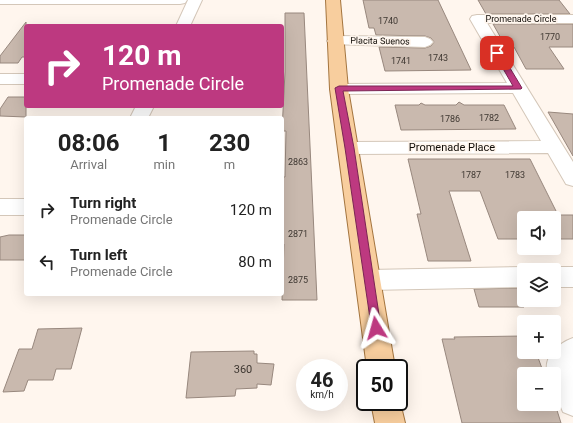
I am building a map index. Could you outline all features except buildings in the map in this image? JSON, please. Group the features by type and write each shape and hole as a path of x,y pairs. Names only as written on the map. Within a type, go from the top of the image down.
{"main road":[{"path":"333,0 339,88 350,148 380,359"},
{"path":"388,411 390,423"}],"street":[{"path":"0,0 180,0"},
{"path":"183,24 195,0"},
{"name":"Promenade Circle","path":"573,19 477,19 573,178"},
{"name":"Placita Suenos","path":"335,41 425,42"},
{"path":"0,79 24,79"},
{"path":"339,88 518,88"},
{"name":"Promenade Place","path":"350,148 555,147"},
{"path":"0,207 24,207"},
{"path":"369,280 517,277"},
{"path":"561,277 573,277"},
{"path":"573,350 564,356 561,370 573,402"}],"route":[{"path":"376,328 350,148 339,88 518,88 497,53"}]}
